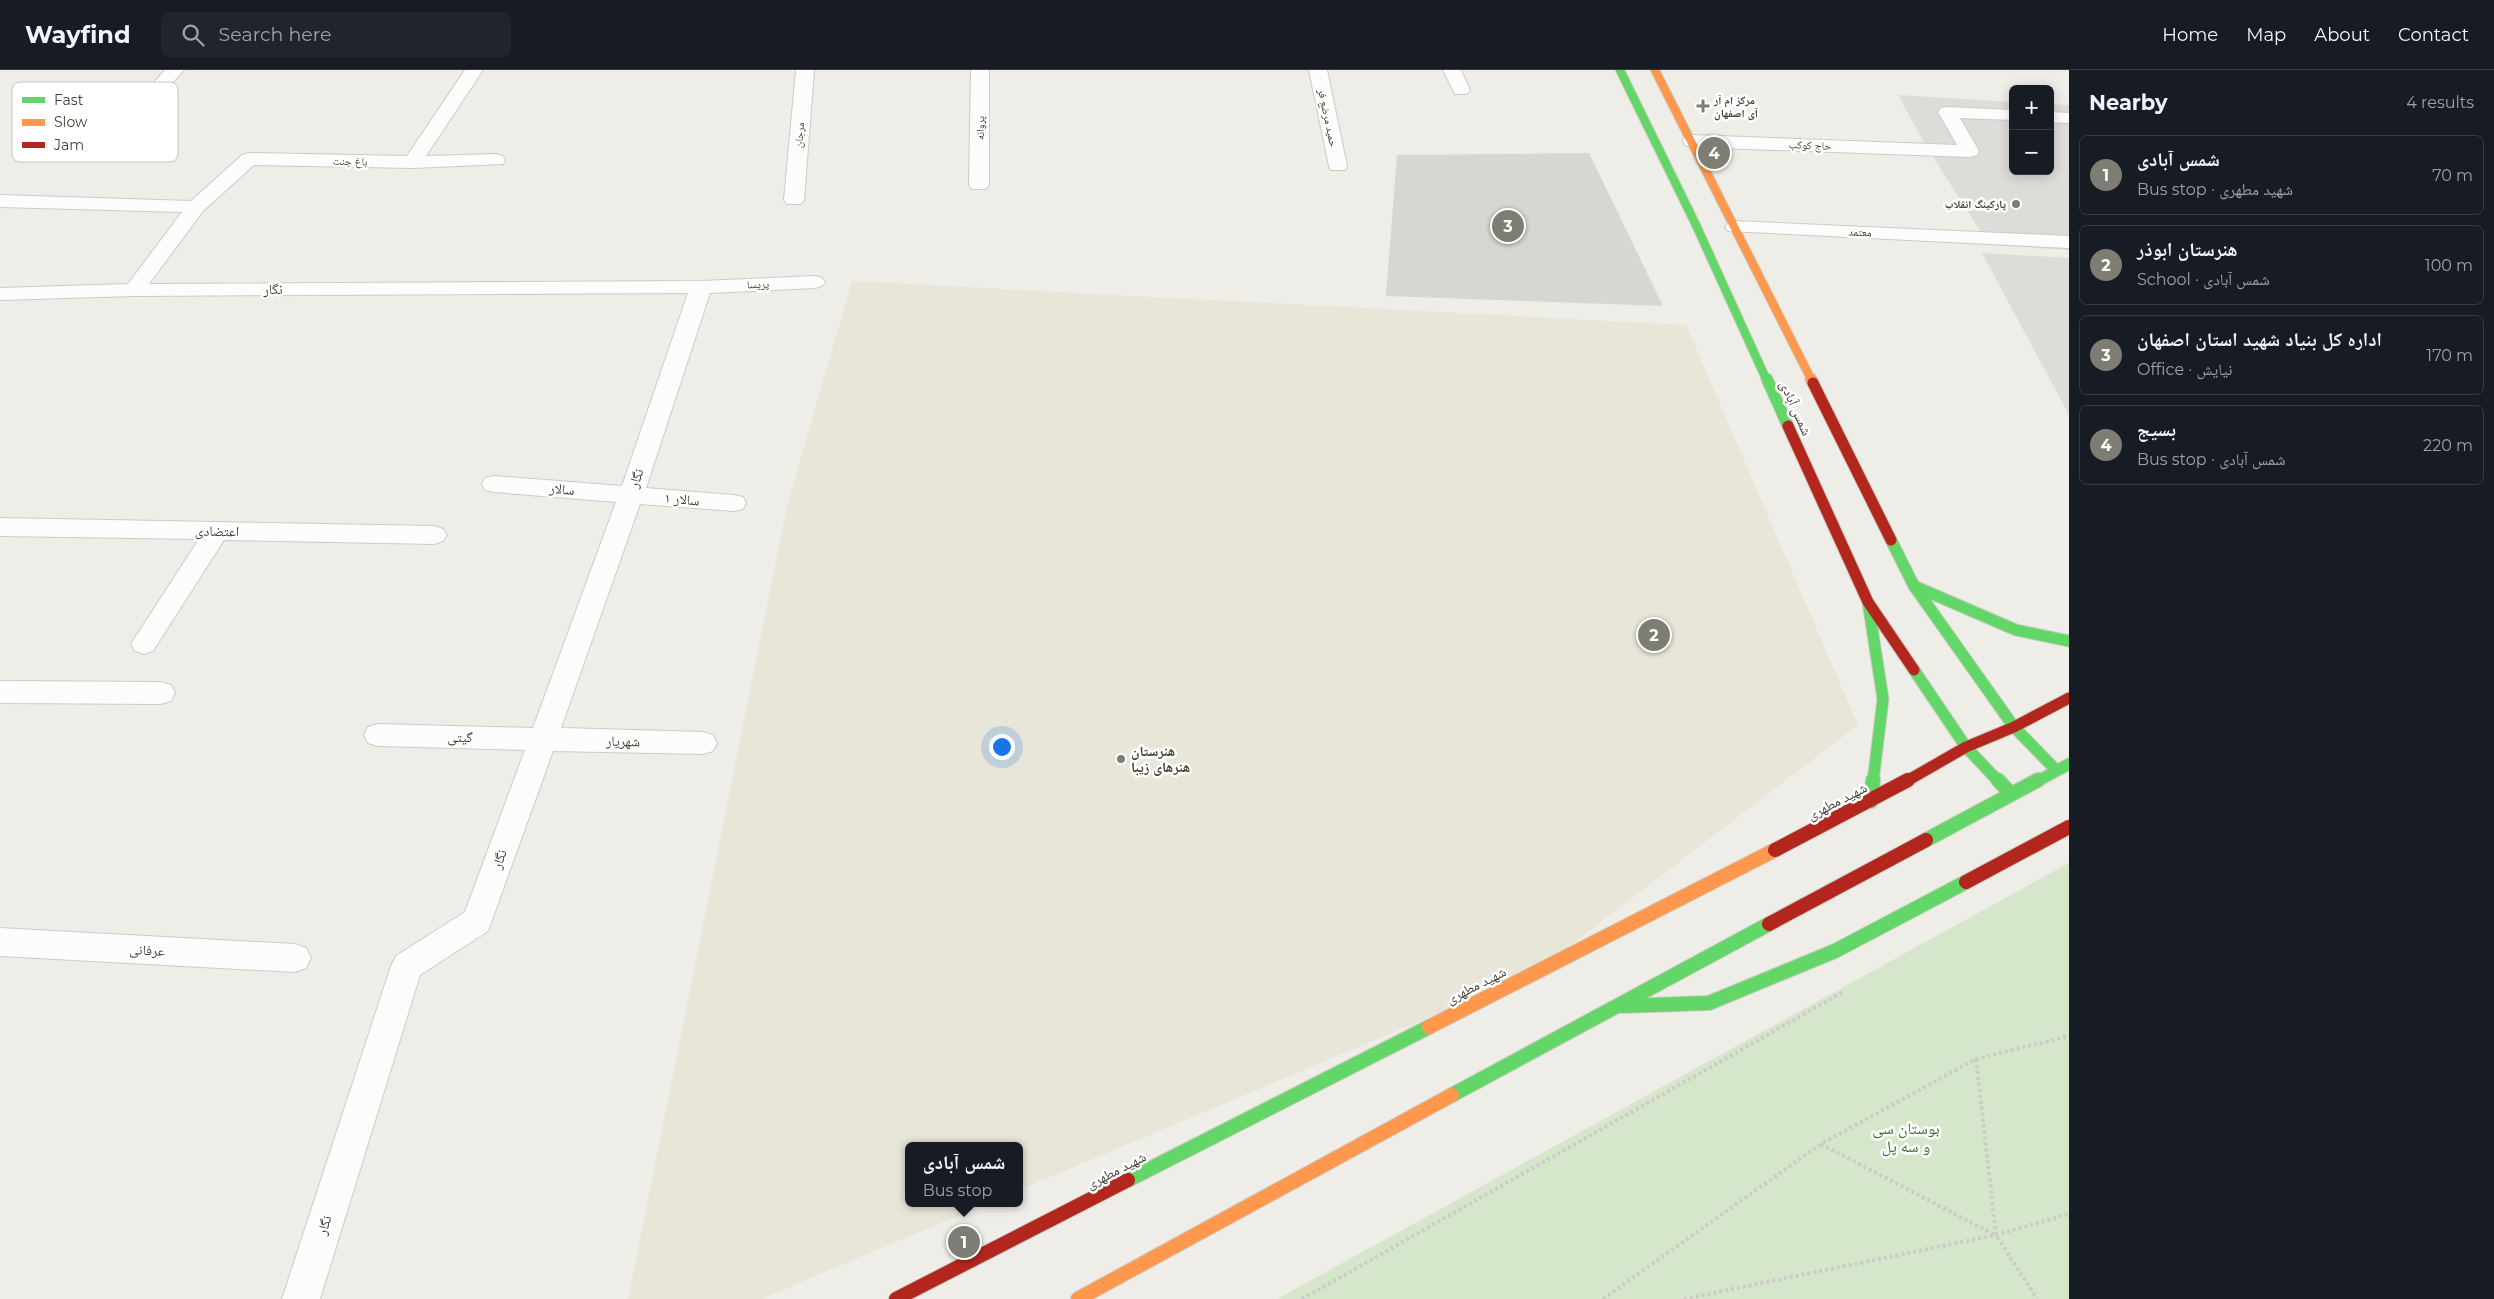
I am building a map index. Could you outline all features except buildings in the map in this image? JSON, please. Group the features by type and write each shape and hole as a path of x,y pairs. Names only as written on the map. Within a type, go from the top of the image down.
{"main road":[{"name":"شمس آبادی","path":"1620,70 1664,140 1696,225 1868,602 1966,747 2011,794"},
{"name":"شمس آبادی","path":"1654,70 1692,140 1914,586 2014,727 2056,770"},
{"path":"1664,140 1692,140"},
{"path":"1914,586 2016,630 2069,641"},
{"path":"1868,602 1883,699 1871,801"},
{"name":"شهید مطهری","path":"896,1299 1871,801 1966,747 2014,727 2069,698"},
{"path":"1078,1299 1615,1006 2069,764"},
{"path":"1615,1006 1708,1003 1835,952 2069,827"}],"street":[{"path":"163,82 174,70"},
{"path":"413,162 474,70"},
{"name":"مرجان","path":"794,200 805,70"},
{"name":"پروانه","path":"979,185 980,70"},
{"name":"حمید مرضع فر","path":"1318,70 1338,166"},
{"path":"1452,70 1461,90"},
{"name":"حاج کوکب","path":"1692,140 1970,151 1947,112 2009,115"},
{"path":"2054,117 2069,118"},
{"name":"باغ جنت","path":"134,290 196,207 249,159 413,162 496,160"},
{"path":"0,201 196,207"},
{"name":"معتمد","path":"1735,227 2069,242"},
{"name":"پریسا","path":"700,287 815,282"},
{"name":"نگار","path":"0,294 134,290 700,287 631,495 477,921 408,966 300,1299"},
{"name":"سالار","path":"494,484 631,495"},
{"name":"سالار ۱","path":"631,495 734,503"},
{"name":"اعتضادی","path":"0,527 434,535"},
{"path":"144,644 217,531"},
{"path":"0,692 161,693"},
{"name":"گیتی","path":"378,735 542,739"},
{"name":"شهریار","path":"542,739 703,742"},
{"name":"عرفانی","path":"0,942 295,958"}],"path":[{"path":"1302,1299 1845,990"},
{"path":"1603,1299 1821,1144 1976,1059 2069,1036"},
{"path":"1976,1059 1996,1235 2037,1299"},
{"path":"1821,1144 1996,1235"},
{"path":"1684,1299 1996,1235 2069,1214"}],"shaded area":[{"name":"پارکینگ انقلاب","path":"1898,95 2009,102 2009,175 2054,175 2054,104 2069,105 2069,250 1989,245 1928,149"},
{"path":"1982,253 2069,258 2069,415"},
{"name":"هنرستان هنرهای زیبا","path":"852,281 1686,325 1858,725 1534,973 1023,1188 1023,1142 905,1142 905,1207 979,1207 761,1299 628,1299 787,506"}],"green space":[{"name":"بوستان سی و سه پل","path":"2069,863 2069,1299 1277,1299"}],"traffic: fast":[{"path":"1620,70 1696,225 1788,426"},
{"path":"1891,540 1914,586 2014,727 2056,770"},
{"path":"1914,586 2016,630 2069,641"},
{"path":"1868,602 1883,699 1871,801"},
{"path":"1914,670 1966,747 2011,794"},
{"path":"1926,840 2069,764"},
{"path":"1621,1006 1709,1003 1835,951 1966,882"},
{"path":"1452,1095 1769,924"},
{"path":"1128,1180 1429,1027"}],"traffic: slow":[{"path":"1655,70 1813,383"},
{"path":"1429,1027 1775,850"},
{"path":"1078,1299 1452,1095"}],"traffic: jam":[{"path":"1813,383 1891,540"},
{"path":"1788,426 1868,602 1914,670"},
{"path":"1775,850 1871,801 1966,747 2014,727 2069,698"},
{"path":"1966,882 2069,827"},
{"path":"1769,924 1926,840"},
{"path":"896,1299 1128,1180"}],"place":[{"name":"مرکز ام آر آی اصفهان","path":"1703,106"},
{"name":"بسیج","path":"1714,153"},
{"name":"پارکینگ انقلاب","path":"2016,204"},
{"name":"اداره کل بنیاد شهید استان اصفهان","path":"1508,226"},
{"name":"هنرستان ابوذر","path":"1654,635"},
{"name":"هنرستان هنرهای زیبا","path":"1121,759"},
{"name":"شمس آبادی","path":"964,1242"}]}
